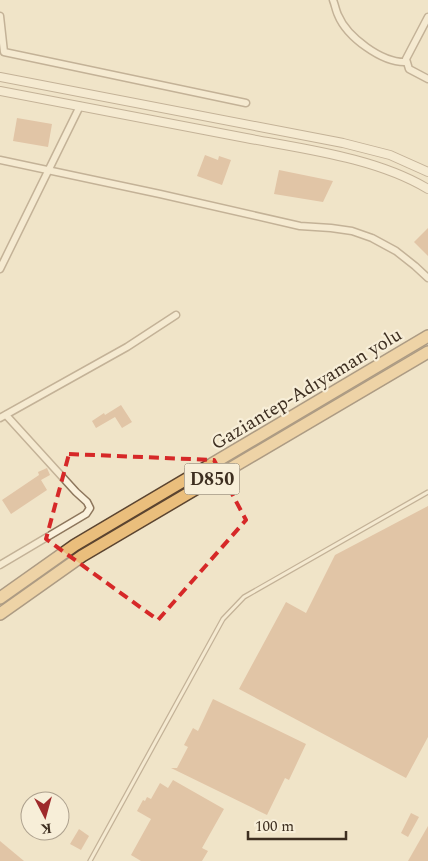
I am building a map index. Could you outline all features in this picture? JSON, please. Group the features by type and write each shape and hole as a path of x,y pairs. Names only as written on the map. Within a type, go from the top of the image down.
{"highway":[{"name":"Gaziantep-Adıyaman yolu","path":"0,598 75,545 428,336"},
{"name":"Gaziantep-Adıyaman yolu","path":"0,614 82,556 428,352"}],"street":[{"path":"334,0 342,23 361,43 382,56 395,61 406,62"},
{"path":"0,16 4,52 246,103"},
{"path":"428,17 408,54 406,62 410,69 428,79"},
{"path":"0,77 343,143 390,155 428,172"},
{"path":"0,90 366,163 428,189"},
{"path":"0,268 80,106"},
{"path":"0,160 300,226 330,228 357,233 378,241 396,251 428,278"},
{"path":"0,565 86,514 90,508 87,502 3,417 126,347 176,315"}],"lane":[{"path":"90,861 223,619 235,605 428,492"}],"highlighted area":[{"path":"69,454 214,460 246,520 158,620 46,539"}],"building":[{"path":"17,118 52,124 48,147 13,141"},
{"path":"205,155 218,160 219,156 231,160 222,185 197,176"},
{"path":"279,170 333,181 323,202 274,194"},
{"path":"428,228 428,256 414,242"},
{"path":"121,405 132,422 122,428 115,417 96,428 92,421"},
{"path":"47,468 50,475 41,480 47,490 11,514 2,500 39,475 38,472"},
{"path":"428,506 428,737 406,778 239,689 286,602 306,613 335,555"},
{"path":"213,699 306,744 289,780 285,778 267,815 171,768 177,768 188,747 184,745 193,728 198,731"},
{"path":"173,780 224,809 202,848 208,851 202,861 141,861 131,855 151,819 137,811 143,800 145,801 147,797 151,799 160,783 168,788"},
{"path":"411,813 419,817 408,837 401,833"},
{"path":"428,826 428,861 408,861"},
{"path":"79,829 89,836 81,850 70,844"},
{"path":"0,841 24,861 0,861"}]}
